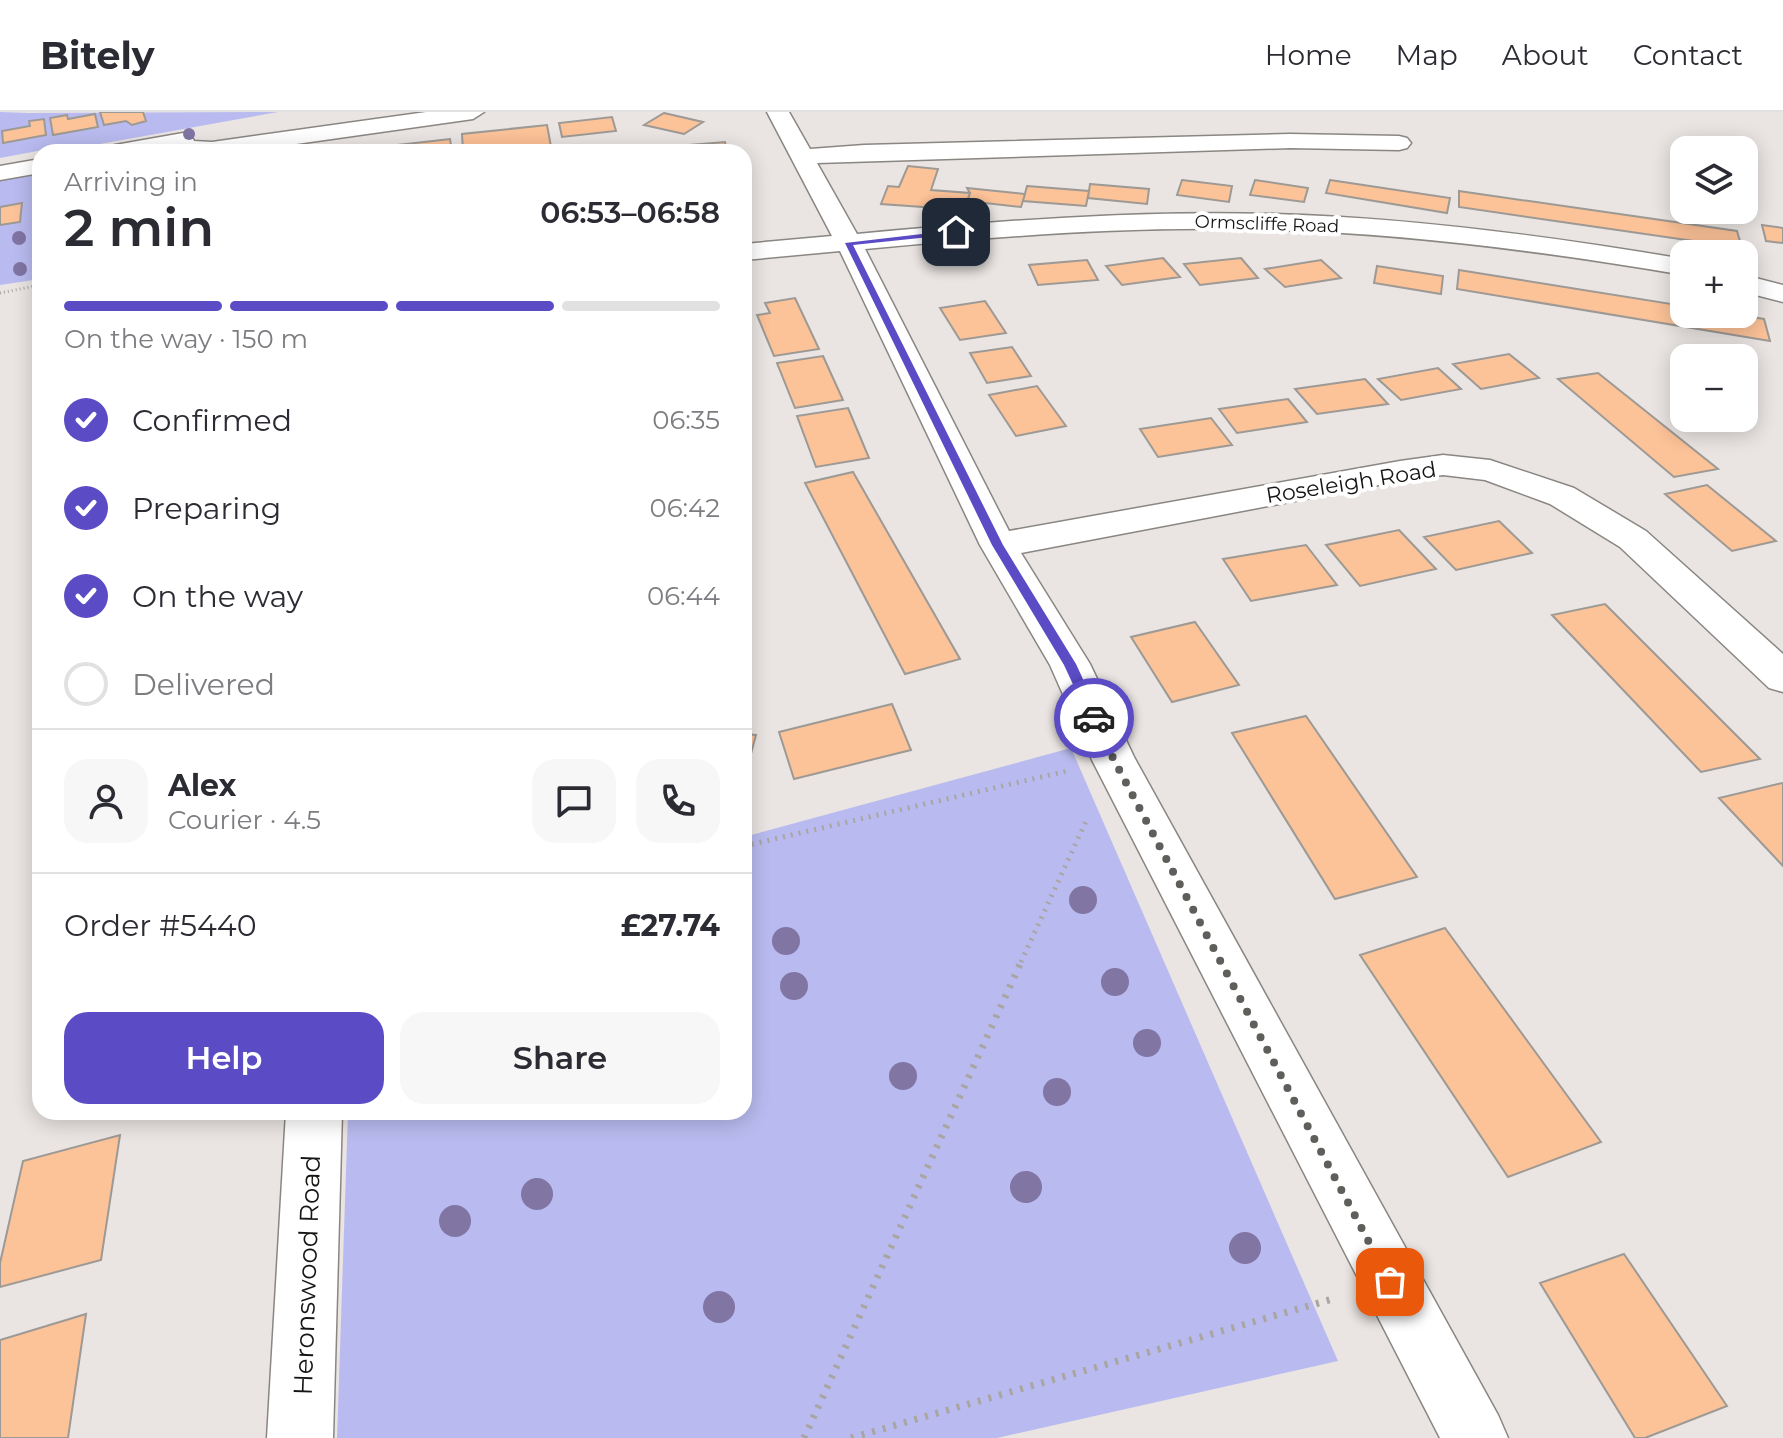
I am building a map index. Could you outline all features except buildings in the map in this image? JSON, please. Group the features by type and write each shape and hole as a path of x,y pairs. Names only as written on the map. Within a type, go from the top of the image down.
{"street":[{"path":"160,144 339,112"},
{"path":"247,144 473,112"},
{"path":"778,112 849,243 998,545 1070,664 1114,760 1475,1438"},
{"path":"802,157 864,152 1290,141 1399,143"},
{"path":"0,173 32,167"},
{"name":"Ormscliffe Road","path":"849,243 982,230 1215,221 1405,229 1582,249 1670,265"},
{"path":"752,251 849,243"},
{"path":"1758,287 1783,294"},
{"name":"Roseleigh Road","path":"998,545 1400,471 1443,465 1490,470 1562,496 1633,539 1783,677"},
{"name":"Heronswood Road","path":"300,1438 314,1120"}],"path":[{"path":"0,293 32,287"},
{"path":"752,844 1114,760"},
{"path":"804,1438 1114,760"},
{"path":"851,1438 1390,1282"}],"shaded area":[{"path":"0,112 278,112 100,144 32,144 32,152 0,158"},
{"path":"32,175 32,280 0,285 0,181"},
{"path":"1071,748 1338,1361 997,1438 337,1438 348,1120 752,1120 752,835"}],"way so far":[{"path":"1094,718 1390,1282"}],"route":[{"path":"956,232 849,243 998,545 1070,664 1094,718"}]}
